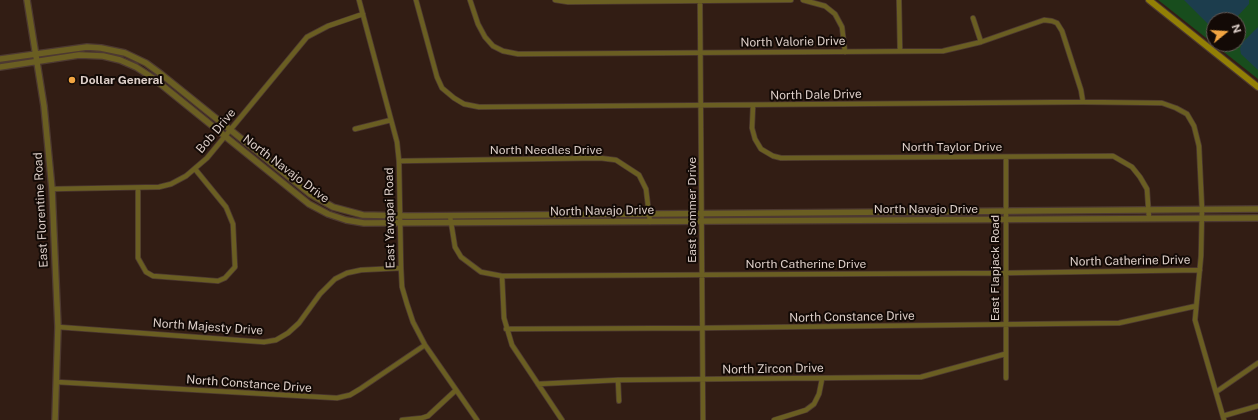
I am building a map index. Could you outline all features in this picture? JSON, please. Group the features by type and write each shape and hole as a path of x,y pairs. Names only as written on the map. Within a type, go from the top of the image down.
{"main road":[{"path":"1150,0 1258,87"}],"street":[{"name":"East Florentine Road","path":"28,0 49,145 52,189 58,327 55,420"},
{"name":"East Yavapai Road","path":"359,0 391,120 400,161 401,268 406,304 413,322 425,345 477,420"},
{"name":"North Dale Drive","path":"416,0 437,77 442,88 464,104 479,107 753,106 1083,102 1162,103 1176,108 1187,114 1194,126 1199,146 1202,218 1200,270 1196,306 1197,332 1223,418"},
{"name":"North Valorie Drive","path":"470,0 478,24 485,37 493,46 503,51 518,54 845,52 900,50 943,51 981,42 1044,20 1052,20 1058,23 1062,30 1081,90 1083,102"},
{"path":"555,0 568,2 791,0"},
{"name":"East Sommer Drive","path":"700,0 703,420"},
{"path":"803,0 825,6 835,14 842,27 845,52"},
{"path":"899,0 900,50"},
{"name":"Bob Drive","path":"52,189 138,188 171,184 195,169 225,136 307,37 328,26 363,14"},
{"path":"973,18 981,42"},
{"name":"North Navajo Drive","path":"0,58 87,47 113,50 142,61 166,78 301,188 320,201 348,212 363,215 450,216 1258,209"},
{"name":"North Navajo Drive","path":"0,67 79,55 103,56 120,60 136,67 161,84 296,194 316,208 346,220 364,223 451,224 1258,218"},
{"path":"161,84 166,78"},
{"name":"North Taylor Drive","path":"753,106 752,128 755,139 761,149 773,156 781,158 1114,156 1132,167 1147,189 1149,218"},
{"path":"354,129 391,120"},
{"name":"East Flapjack Road","path":"1006,157 1006,378"},
{"name":"North Needles Drive","path":"400,161 600,158 616,160 639,175 646,189 650,222"},
{"path":"138,188 138,258 146,272 153,276 218,281 225,278 235,267 233,224 226,207 195,169"},
{"path":"296,194 301,188"},
{"name":"North Catherine Drive","path":"450,216 455,247 461,257 481,272 502,276 1005,273 1200,270"},
{"name":"North Majesty Drive","path":"58,327 264,342 276,340 288,333 298,323 320,294 335,279 347,273 361,270 401,268"},
{"path":"502,276 504,318 515,352 562,420"},
{"name":"North Constance Drive","path":"506,328 702,328 1119,323 1196,306"},
{"name":"North Constance Drive","path":"57,382 337,398 350,395 360,389 425,345"},
{"name":"North Zircon Drive","path":"538,384 618,380 921,377 1005,354"},
{"path":"1216,392 1258,363"},
{"path":"774,420 806,410 814,404 819,394 822,379"},
{"path":"618,380 619,401"},
{"path":"402,420 428,416 456,390"},
{"path":"1223,418 1258,406"}],"green space":[{"path":"1158,0 1258,0 1258,79 1224,52 1246,52 1246,12 1206,12 1206,38"}],"water":[{"path":"1184,0 1249,0 1249,4 1242,12 1206,12 1206,22"},
{"path":"1258,27 1258,70 1241,54 1241,52 1246,52 1246,39"}],"place":[{"name":"Dollar General","path":"72,80"}]}
